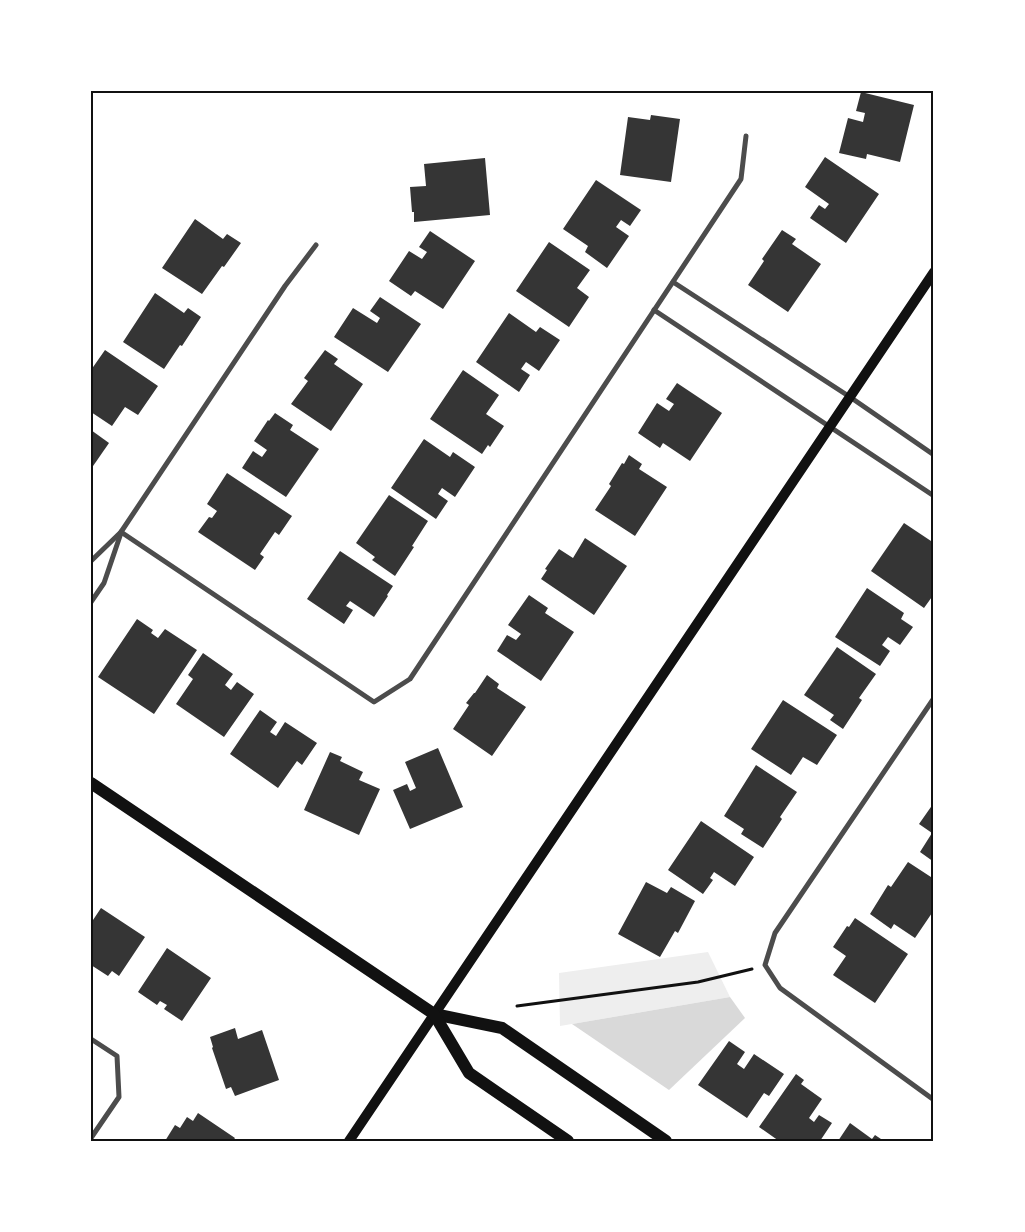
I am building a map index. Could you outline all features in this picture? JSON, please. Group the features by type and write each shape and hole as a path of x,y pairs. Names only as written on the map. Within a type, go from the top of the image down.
{"main road":[{"path":"349,1141 934,272"},
{"path":"91,783 434,1014 502,1028 666,1141"},
{"path":"434,1014 469,1073 568,1141"}],"street":[{"path":"121,532 374,702 410,679 741,179 746,136"},
{"path":"91,561 121,532 279,294 316,245"},
{"path":"673,282 934,454"},
{"path":"654,310 934,496"},
{"path":"91,602 104,583 121,532"},
{"path":"934,698 775,933 764,965 780,988 934,1100"},
{"path":"91,1039 117,1056 119,1096 91,1138"}],"path":[{"path":"517,1006 698,982 764,965"}],"shaded area":[{"path":"708,952 730,997 560,1026 559,973"},
{"path":"730,997 745,1018 669,1090 572,1024"}],"building":[{"path":"861,92 914,105 900,162 867,154 866,159 839,153 848,118 863,122 865,113 856,111"},
{"path":"651,115 680,119 671,182 620,175 628,117 650,120"},
{"path":"825,157 879,194 846,243 810,218 819,205 825,209 829,204 805,187"},
{"path":"485,158 490,215 414,222 410,187 426,186 424,164"},
{"path":"596,180 641,210 630,226 621,220 616,227 629,236 607,268 585,252 588,246 563,229"},
{"path":"195,219 223,239 227,234 241,243 202,294 162,268"},
{"path":"782,230 796,239 792,244 821,264 788,312 748,285 764,261 762,259"},
{"path":"430,231 475,261 443,309 415,291 411,296 389,281 409,251 422,259 427,252 419,247"},
{"path":"549,242 590,270 577,288 589,297 569,327 516,291"},
{"path":"155,293 184,313 188,308 201,317 164,369 123,342"},
{"path":"380,297 421,324 388,372 334,337 353,308 377,323 380,318 370,311"},
{"path":"509,313 536,332 540,327 560,340 539,371 526,362 521,369 530,375 519,392 476,362"},
{"path":"105,350 158,386 138,415 125,407 112,426 91,412 91,370"},
{"path":"325,350 338,359 334,364 363,384 331,431 291,404 308,381 304,378"},
{"path":"463,370 499,395 486,414 504,426 490,447 488,445 482,454 430,419"},
{"path":"677,383 722,413 690,461 663,443 660,448 638,433 657,403 669,411 674,404 666,399"},
{"path":"275,413 293,425 290,430 319,449 286,497 242,468 253,451 262,457 267,450 254,441"},
{"path":"91,430 109,443 91,469"},
{"path":"424,439 450,457 453,452 475,467 455,497 442,488 438,494 448,501 436,519 391,488"},
{"path":"629,455 642,464 639,469 667,487 635,536 595,510 611,486 609,484"},
{"path":"227,473 292,516 279,535 275,532 260,554 264,557 255,570 198,532 209,517 212,518 217,511 207,504"},
{"path":"389,495 428,521 395,576 372,560 375,557 356,543"},
{"path":"904,523 934,543 934,567 932,570 934,571 934,594 924,608 871,571"},
{"path":"585,538 627,566 594,615 541,579 547,570 545,569 559,549 573,558"},
{"path":"340,551 393,586 374,617 350,601 346,606 353,610 344,624 307,599"},
{"path":"867,588 904,613 901,619 913,627 900,645 888,637 882,645 890,651 880,666 835,637"},
{"path":"529,595 548,608 545,613 574,632 541,681 497,651 507,635 516,640 521,634 508,625"},
{"path":"137,619 153,630 151,633 158,638 165,629 197,650 154,714 98,677"},
{"path":"837,647 876,674 859,698 862,700 843,729 830,720 834,715 804,695"},
{"path":"203,653 233,674 225,685 231,690 237,682 254,694 224,737 176,704 193,679 188,675"},
{"path":"487,675 499,684 497,688 526,707 492,756 453,729 469,705 466,703"},
{"path":"783,700 837,735 817,765 803,757 791,775 751,749"},
{"path":"260,710 277,722 270,732 276,736 285,722 317,743 302,765 297,761 278,788 230,754"},
{"path":"438,748 463,807 410,829 393,790 407,784 410,791 416,788 405,762"},
{"path":"330,752 342,757 340,761 363,772 359,780 380,789 359,835 304,810"},
{"path":"756,765 797,792 780,817 782,819 763,848 741,834 744,829 724,816"},
{"path":"933,804 934,862 920,852 932,833 919,824"},
{"path":"701,821 754,857 735,886 714,872 710,878 713,880 703,894 668,870"},
{"path":"908,862 934,879 934,910 915,938 894,924 891,929 870,914 888,885 891,887"},
{"path":"646,882 667,893 671,887 695,901 678,933 675,931 660,957 618,934"},
{"path":"101,908 145,937 119,976 112,971 108,976 91,965 91,923"},
{"path":"855,918 908,954 875,1003 833,975 846,956 833,947 847,926 849,927"},
{"path":"167,948 211,978 182,1021 164,1009 167,1005 160,1001 157,1005 138,992"},
{"path":"235,1028 238,1039 262,1030 279,1080 235,1096 231,1087 226,1089 210,1037"},
{"path":"729,1041 745,1052 737,1064 744,1069 754,1054 784,1074 769,1096 764,1093 747,1118 698,1085"},
{"path":"796,1074 804,1080 801,1084 822,1099 809,1118 814,1122 819,1115 832,1123 820,1141 779,1141 759,1127"},
{"path":"198,1113 235,1138 233,1141 165,1141 175,1125 180,1128 187,1117 193,1121"},
{"path":"850,1123 872,1139 875,1135 884,1141 838,1141"}]}
